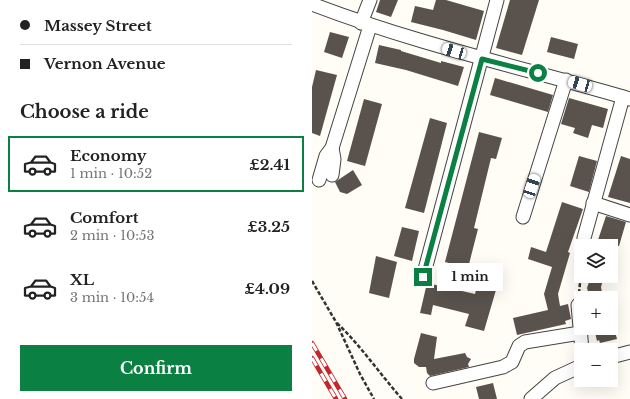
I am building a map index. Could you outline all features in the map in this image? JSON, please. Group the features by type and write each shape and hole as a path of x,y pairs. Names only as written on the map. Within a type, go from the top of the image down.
{"street":[{"path":"319,180 326,156 332,148 370,0"},
{"path":"423,277 497,0"},
{"path":"312,4 365,24 482,59 566,80 627,98 593,203 584,238"},
{"path":"523,217 566,80"},
{"path":"332,148 334,159 332,175"},
{"path":"593,203 630,216"},
{"path":"433,383 503,367 512,362 519,346 525,342 574,334"},
{"path":"618,355 630,352"},
{"path":"531,399 555,378 574,369"}],"path":[{"path":"312,281 336,322 360,374 374,399"},
{"path":"336,322 348,334 383,379 402,399"}],"building":[{"path":"380,0 398,0 391,17 376,12"},
{"path":"436,0 446,0 484,11 476,40 411,22 415,6 433,10"},
{"path":"510,0 539,0 522,55 496,48"},
{"path":"330,32 349,37 342,58 324,52"},
{"path":"551,37 578,44 574,59 547,52"},
{"path":"379,45 401,50 441,63 441,61 464,67 458,86 406,70 375,63"},
{"path":"316,70 337,75 320,136 312,133 312,87"},
{"path":"495,78 553,95 548,112 490,95"},
{"path":"569,98 608,109 603,128 592,125 588,138 573,133 575,128 561,124"},
{"path":"364,99 382,104 365,166 347,161"},
{"path":"430,118 447,123 424,213 405,208"},
{"path":"479,132 502,138 496,159 491,158 474,228 478,229 468,268 445,262"},
{"path":"579,156 597,161 589,192 570,186"},
{"path":"621,156 630,159 630,203 608,197"},
{"path":"353,170 362,185 347,194 340,192 335,182"},
{"path":"562,202 583,209 568,252 570,253 558,294 560,306 568,304 571,319 565,321 566,324 517,335 513,318 548,310 544,294 552,267 528,259 531,247 546,252"},
{"path":"606,216 626,222 619,246 618,239 598,239"},
{"path":"402,227 419,231 412,261 394,256"},
{"path":"376,256 397,262 389,298 369,293"},
{"path":"479,278 498,283 484,331 465,326 469,314 433,305 431,315 420,313 427,283 475,294"},
{"path":"589,283 602,283 602,291 588,291"},
{"path":"421,333 437,337 434,359 465,353 467,357 471,359 468,364 469,367 430,376 427,373 426,367 419,367 414,363"},
{"path":"596,335 616,335 617,339 600,343 599,340 597,341"},
{"path":"493,383 497,399 479,399 476,387"}],"railway":[{"path":"312,343 345,399"},
{"path":"312,358 336,399"}],"route":[{"path":"423,277 482,59 538,73"}]}
